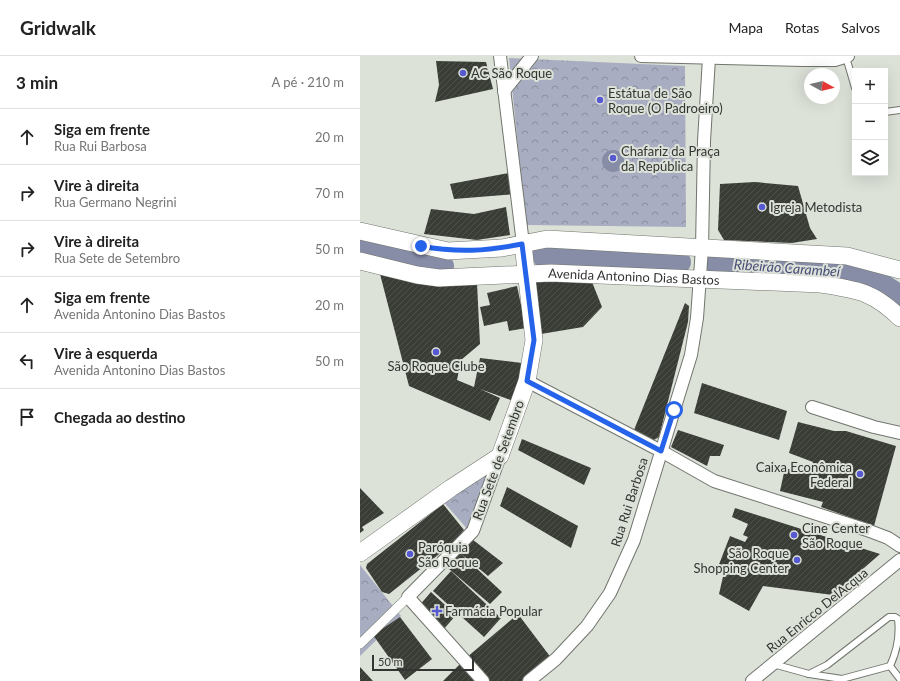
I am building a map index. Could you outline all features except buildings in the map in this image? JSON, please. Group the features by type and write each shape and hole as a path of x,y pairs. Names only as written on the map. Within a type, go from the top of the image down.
{"main road":[{"path":"360,231 448,251 502,248 547,239 847,256 900,270"},
{"path":"522,244 525,274"},
{"name":"Avenida Antonino Dias Bastos","path":"360,262 417,275 439,278 551,273 821,284 857,290 885,303 900,318"},
{"name":"Rua Sete de Setembro","path":"500,456 527,381 534,340 525,274"},
{"path":"360,553 451,488 500,456"}],"street":[{"path":"500,56 522,244"},
{"path":"504,91 532,56"},
{"path":"641,56 835,60 847,57"},
{"name":"Rua Rui Barbosa","path":"529,681 556,659 587,626 610,593 634,540 691,355 702,248 704,141 709,58"},
{"path":"527,381 661,451 714,481 867,530 888,538 900,546"},
{"path":"812,407 874,427 900,433"},
{"name":"Rua Sete de Setembro","path":"408,597 473,531 500,456"},
{"name":"Rua Enricco DelAcqua","path":"752,681 900,560"},
{"path":"360,644 408,597 483,681"}],"lane":[{"path":"847,57 852,76"},
{"path":"888,112 900,110"},
{"path":"809,674 827,665 879,624 889,617 894,616 898,619 898,639 890,666"},
{"path":"773,664 809,674 842,678 890,666"},
{"path":"890,666 900,680"}],"green space":[{"path":"509,58 685,66 686,227 526,225"},
{"path":"494,463 469,531 441,499"},
{"path":"360,565 401,616 360,656"}],"shaded area":[{"name":"Chafariz da Praça da República","path":"613,150 621,153 624,161 621,169 613,172 605,169 602,161 605,153"}],"waterway":[{"name":"Ribeirão Carambeí","path":"360,247 442,266"},
{"name":"Ribeirão Carambeí","path":"544,256 679,262"},
{"name":"Ribeirão Carambeí","path":"717,263 818,269 854,274 883,286 900,297"}],"place":[{"name":"AC São Roque","path":"463,73"},
{"name":"Estátua de São Roque (O Padroeiro)","path":"600,100"},
{"name":"Chafariz da Praça da República","path":"613,158"},
{"name":"Igreja Metodista","path":"762,207"},
{"name":"São Roque Clube","path":"436,352"},
{"name":"Caixa Econômica Federal","path":"860,474"},
{"name":"Cine Center São Roque","path":"794,535"},
{"name":"Paróquia São Roque","path":"410,554"},
{"name":"São Roque Shopping Center","path":"797,560"},
{"name":"Farmácia Popular","path":"437,611"}],"route":[{"path":"421,246 448,251 468,251 502,248 522,244 534,340 527,381 661,451 674,410"}]}
